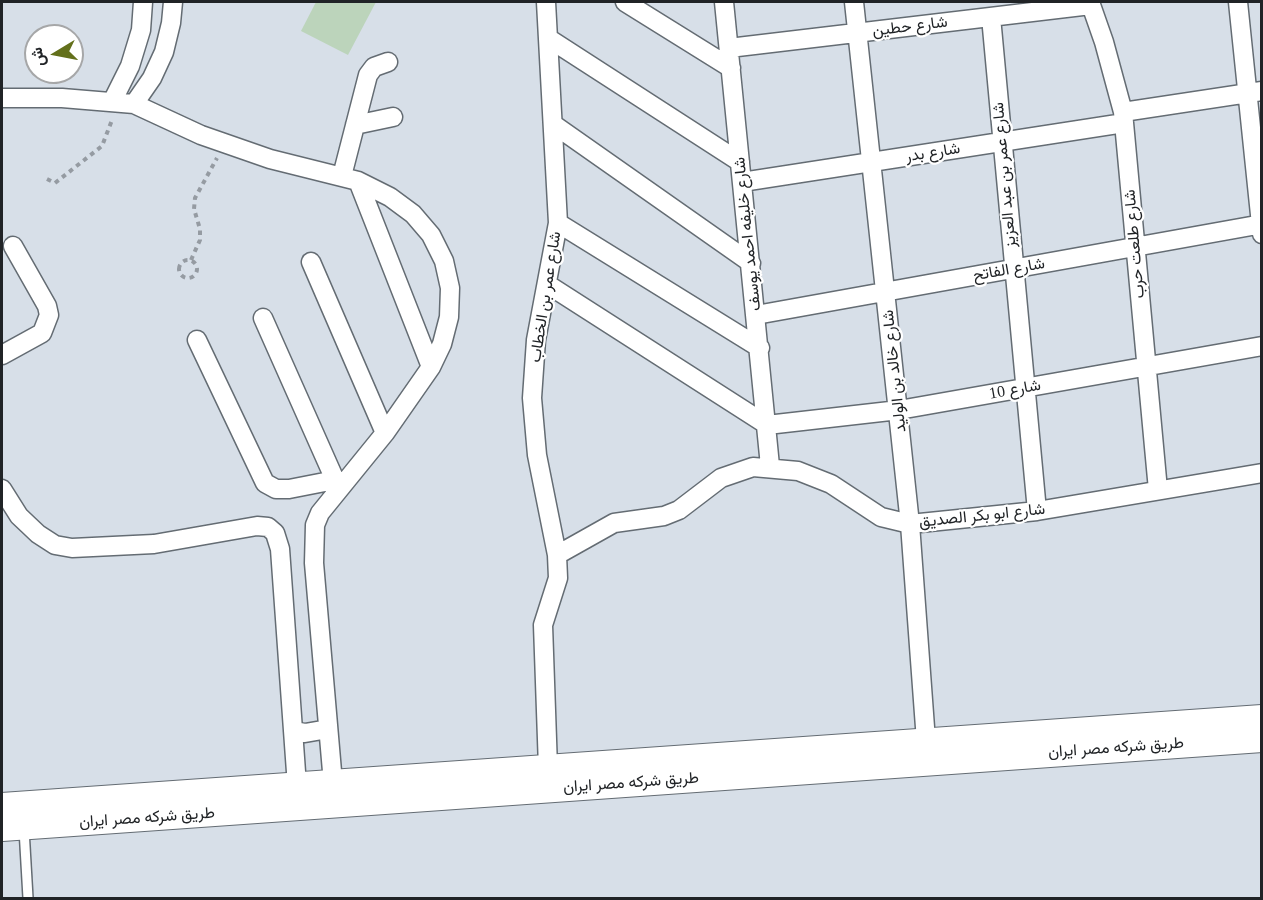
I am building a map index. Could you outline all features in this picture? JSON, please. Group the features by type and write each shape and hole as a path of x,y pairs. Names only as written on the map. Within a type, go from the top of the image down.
{"main road":[{"name":"طريق شركه مصر ايران","path":"12,816 1148,736 1262,718"},
{"name":"طريق شركه مصر ايران","path":"12,816 333,783 926,741 1148,736 1262,739"}],"street":[{"path":"122,103 141,30 143,2"},
{"path":"122,103 152,78 164,52 171,23 172,2"},
{"name":"شارع عمر بن الخطاب","path":"546,2 558,223 536,340 532,398 537,455 557,555 558,578 555,594 545,614 543,633 548,768"},
{"path":"626,2 730,68"},
{"name":"شارع خليفه احمد يوسف","path":"724,2 770,466"},
{"name":"شارع خالد بن الوليد","path":"854,2 899,410 926,741"},
{"path":"1238,2 1254,92 1261,228"},
{"name":"شارع حطين","path":"729,48 1090,3"},
{"name":"شارع طلعت حرب","path":"1090,3 1104,42 1124,118 1158,490"},
{"name":"شارع عمر بن عبد العزيز","path":"991,17 1037,512"},
{"path":"548,38 740,162"},
{"path":"388,62 374,68 368,75 355,125 350,179 431,367"},
{"name":"شارع بدر","path":"742,182 1002,142 1254,92"},
{"path":"2,98 122,103 270,159 350,179 390,197 413,214 431,235 444,261 450,288 450,317 442,344 431,367 386,433 338,486 315,525 314,563 333,783"},
{"path":"355,125 393,117"},
{"path":"553,124 751,263"},
{"path":"558,223 760,348"},
{"name":"شارع الفاتح","path":"756,315 1136,247 1261,228"},
{"path":"2,355 42,333 50,315 13,246"},
{"path":"311,262 386,433"},
{"path":"547,284 767,425"},
{"path":"263,318 338,486"},
{"path":"197,340 258,473 265,483 276,489 338,486"},
{"name":"شارع 10","path":"767,425 899,410 1262,346"},
{"name":"شارع ابو بكر الصديق","path":"557,555 614,522 664,516 679,510 721,478 736,471 770,466 798,471 831,484 881,517 910,524 1037,512 1262,472"},
{"path":"2,489 19,516 38,534 55,545 72,548 154,544 257,526 268,527 275,533 281,564 297,786"},
{"path":"281,564 314,563"},
{"path":"293,731 305,733 328,729"}],"lane":[{"path":"12,816 28,898"}],"path":[{"path":"47,179 55,183 102,146 122,103"},
{"path":"191,260 200,240 200,229 194,209 195,198 225,143"},
{"path":"191,260 197,265 198,272 193,278 185,278 180,274 179,266 184,261 191,260"}],"green space":[{"path":"316,2 376,2 348,55 301,31"}]}
